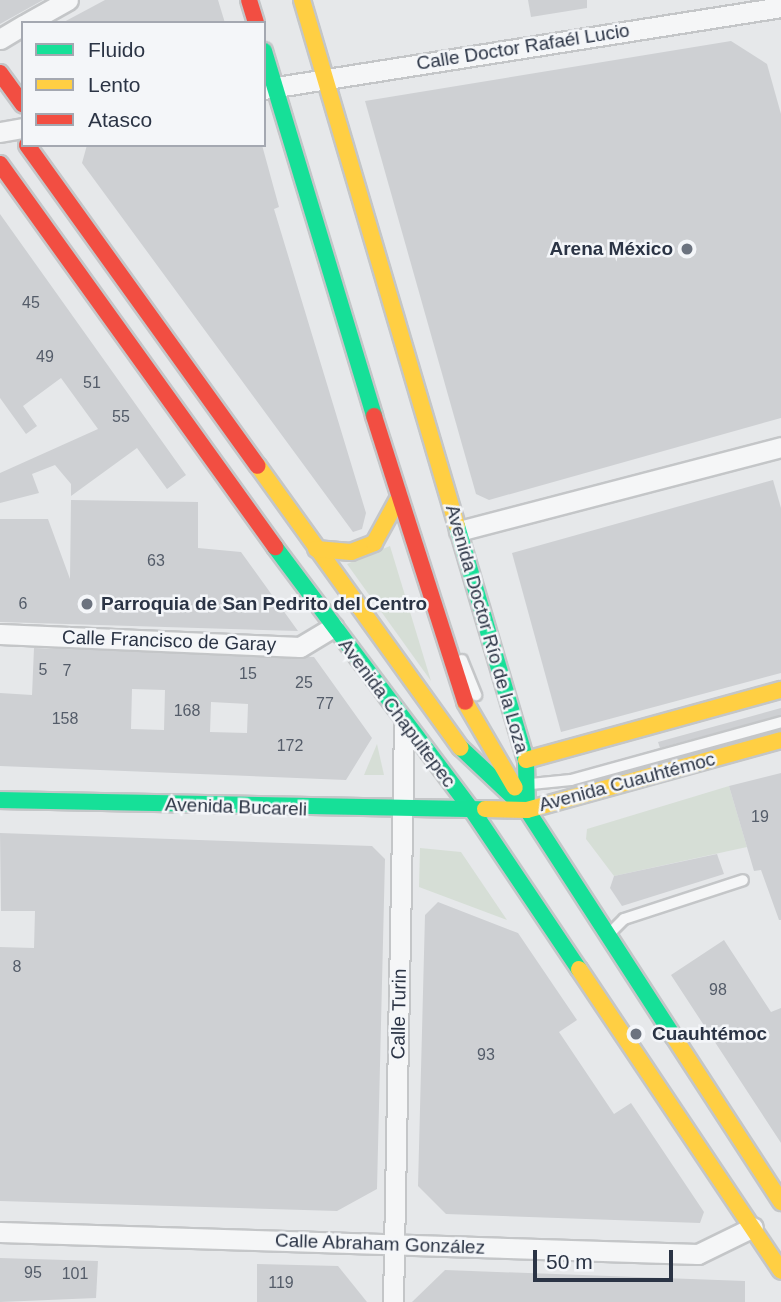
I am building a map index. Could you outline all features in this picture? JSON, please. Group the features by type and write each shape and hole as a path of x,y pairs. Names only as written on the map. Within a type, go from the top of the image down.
{"main road":[{"path":"249,0 255,21"},
{"name":"Avenida Doctor Río de la Loza","path":"302,0 526,760 527,810"},
{"name":"Avenida Doctor Río de la Loza","path":"266,63 270,88 455,684 527,810"},
{"path":"0,73 21,103"},
{"name":"Avenida Chapultepec","path":"0,108 18,133"},
{"name":"Avenida Chapultepec","path":"28,147 327,550"},
{"name":"Avenida Chapultepec","path":"52,147 465,754 527,810 778,1192"},
{"name":"Avenida Chapultepec","path":"0,164 404,726 472,810 781,1271"},
{"path":"327,550 374,543 397,501"},
{"path":"526,760 781,690"},
{"name":"Avenida Cuauhtémoc","path":"472,810 527,810 781,740"},
{"name":"Avenida Bucareli","path":"0,800 404,811 472,810"}],"street":[{"path":"31,21 68,0"},
{"name":"Calle Doctor Rafaél Lucio","path":"270,88 779,8"},
{"path":"0,39 21,26"},
{"path":"459,531 781,447"},
{"name":"Calle Francisco de Garay","path":"0,634 300,647 333,627"},
{"name":"Calle Turin","path":"393,1302 404,726"},
{"name":"Calle Abraham González","path":"0,1232 698,1254 753,1227"}],"lane":[{"path":"0,93 18,133"},
{"path":"39,147 438,703 508,776 527,783 571,780 781,722"},
{"path":"397,501 483,710 526,760 560,761 781,701"},
{"path":"608,935 624,919 743,880"}],"shaded area":[{"path":"390,546 431,681 347,564"},
{"path":"377,744 384,775 364,775"},
{"path":"729,786 747,847 614,876 586,839 587,829"},
{"path":"420,848 461,852 507,920 419,887"}],"building":[{"path":"0,0 43,0 0,24"},
{"path":"105,0 218,0 224,21 66,21"},
{"path":"528,0 587,0 587,8 531,17"},
{"path":"731,41 767,64 781,114 781,418 489,500 476,494 365,101"},
{"path":"86,147 263,147 279,207 274,209 366,513 362,529 353,532 82,163"},
{"path":"0,214 186,475 167,489 137,448 71,496 71,484 55,465 32,474 39,493 0,503 0,473 98,429 61,378 23,406 37,426 26,434 0,398"},
{"path":"773,480 781,508 781,673 561,732 512,553"},
{"path":"71,500 198,502 198,548 241,552 298,631 0,622 0,519 48,519 70,579"},
{"path":"34,648 314,657 372,738 346,780 0,766 0,693 32,695","holes":["132,689 165,690 164,730 131,729","211,702 248,704 247,733 210,732"]},
{"path":"781,708 781,715 660,748 658,742"},
{"path":"781,773 779,920 761,870 754,871 729,786"},
{"path":"0,833 372,846 385,859 377,1189 337,1211 0,1201 0,947 34,948 35,911 1,911"},
{"path":"717,854 724,874 622,906 610,888 614,876"},
{"path":"438,902 518,933 577,1020 559,1032 614,1114 631,1103 704,1212 700,1223 446,1214 418,1186 425,915"},
{"path":"724,940 771,1012 781,1008 781,1143 671,975"},
{"path":"0,1258 98,1261 96,1298 0,1302"},
{"path":"257,1264 338,1266 367,1302 257,1302"},
{"path":"445,1270 745,1281 745,1302 412,1302"}],"traffic: fast":[{"path":"266,58 374,416"},
{"path":"457,526 526,760 527,810"},
{"path":"275,547 472,810 579,969"},
{"path":"461,748 527,810 674,1037"},
{"path":"0,800 485,809"}],"traffic: slow":[{"path":"302,0 457,526"},
{"path":"258,466 461,748"},
{"path":"316,549 351,552 374,543 397,501"},
{"path":"526,760 781,690"},
{"path":"465,702 515,788"},
{"path":"485,809 527,810 781,740"},
{"path":"579,969 781,1271"},
{"path":"674,1037 781,1202"}],"traffic: jam":[{"path":"249,0 255,21"},
{"path":"0,73 21,102"},
{"path":"28,147 258,466"},
{"path":"0,164 275,547"},
{"path":"374,416 465,702"}],"place":[{"name":"Arena México","path":"687,249"},
{"name":"Parroquia de San Pedrito del Centro","path":"87,604"},
{"name":"Cuauhtémoc","path":"636,1034"}]}
